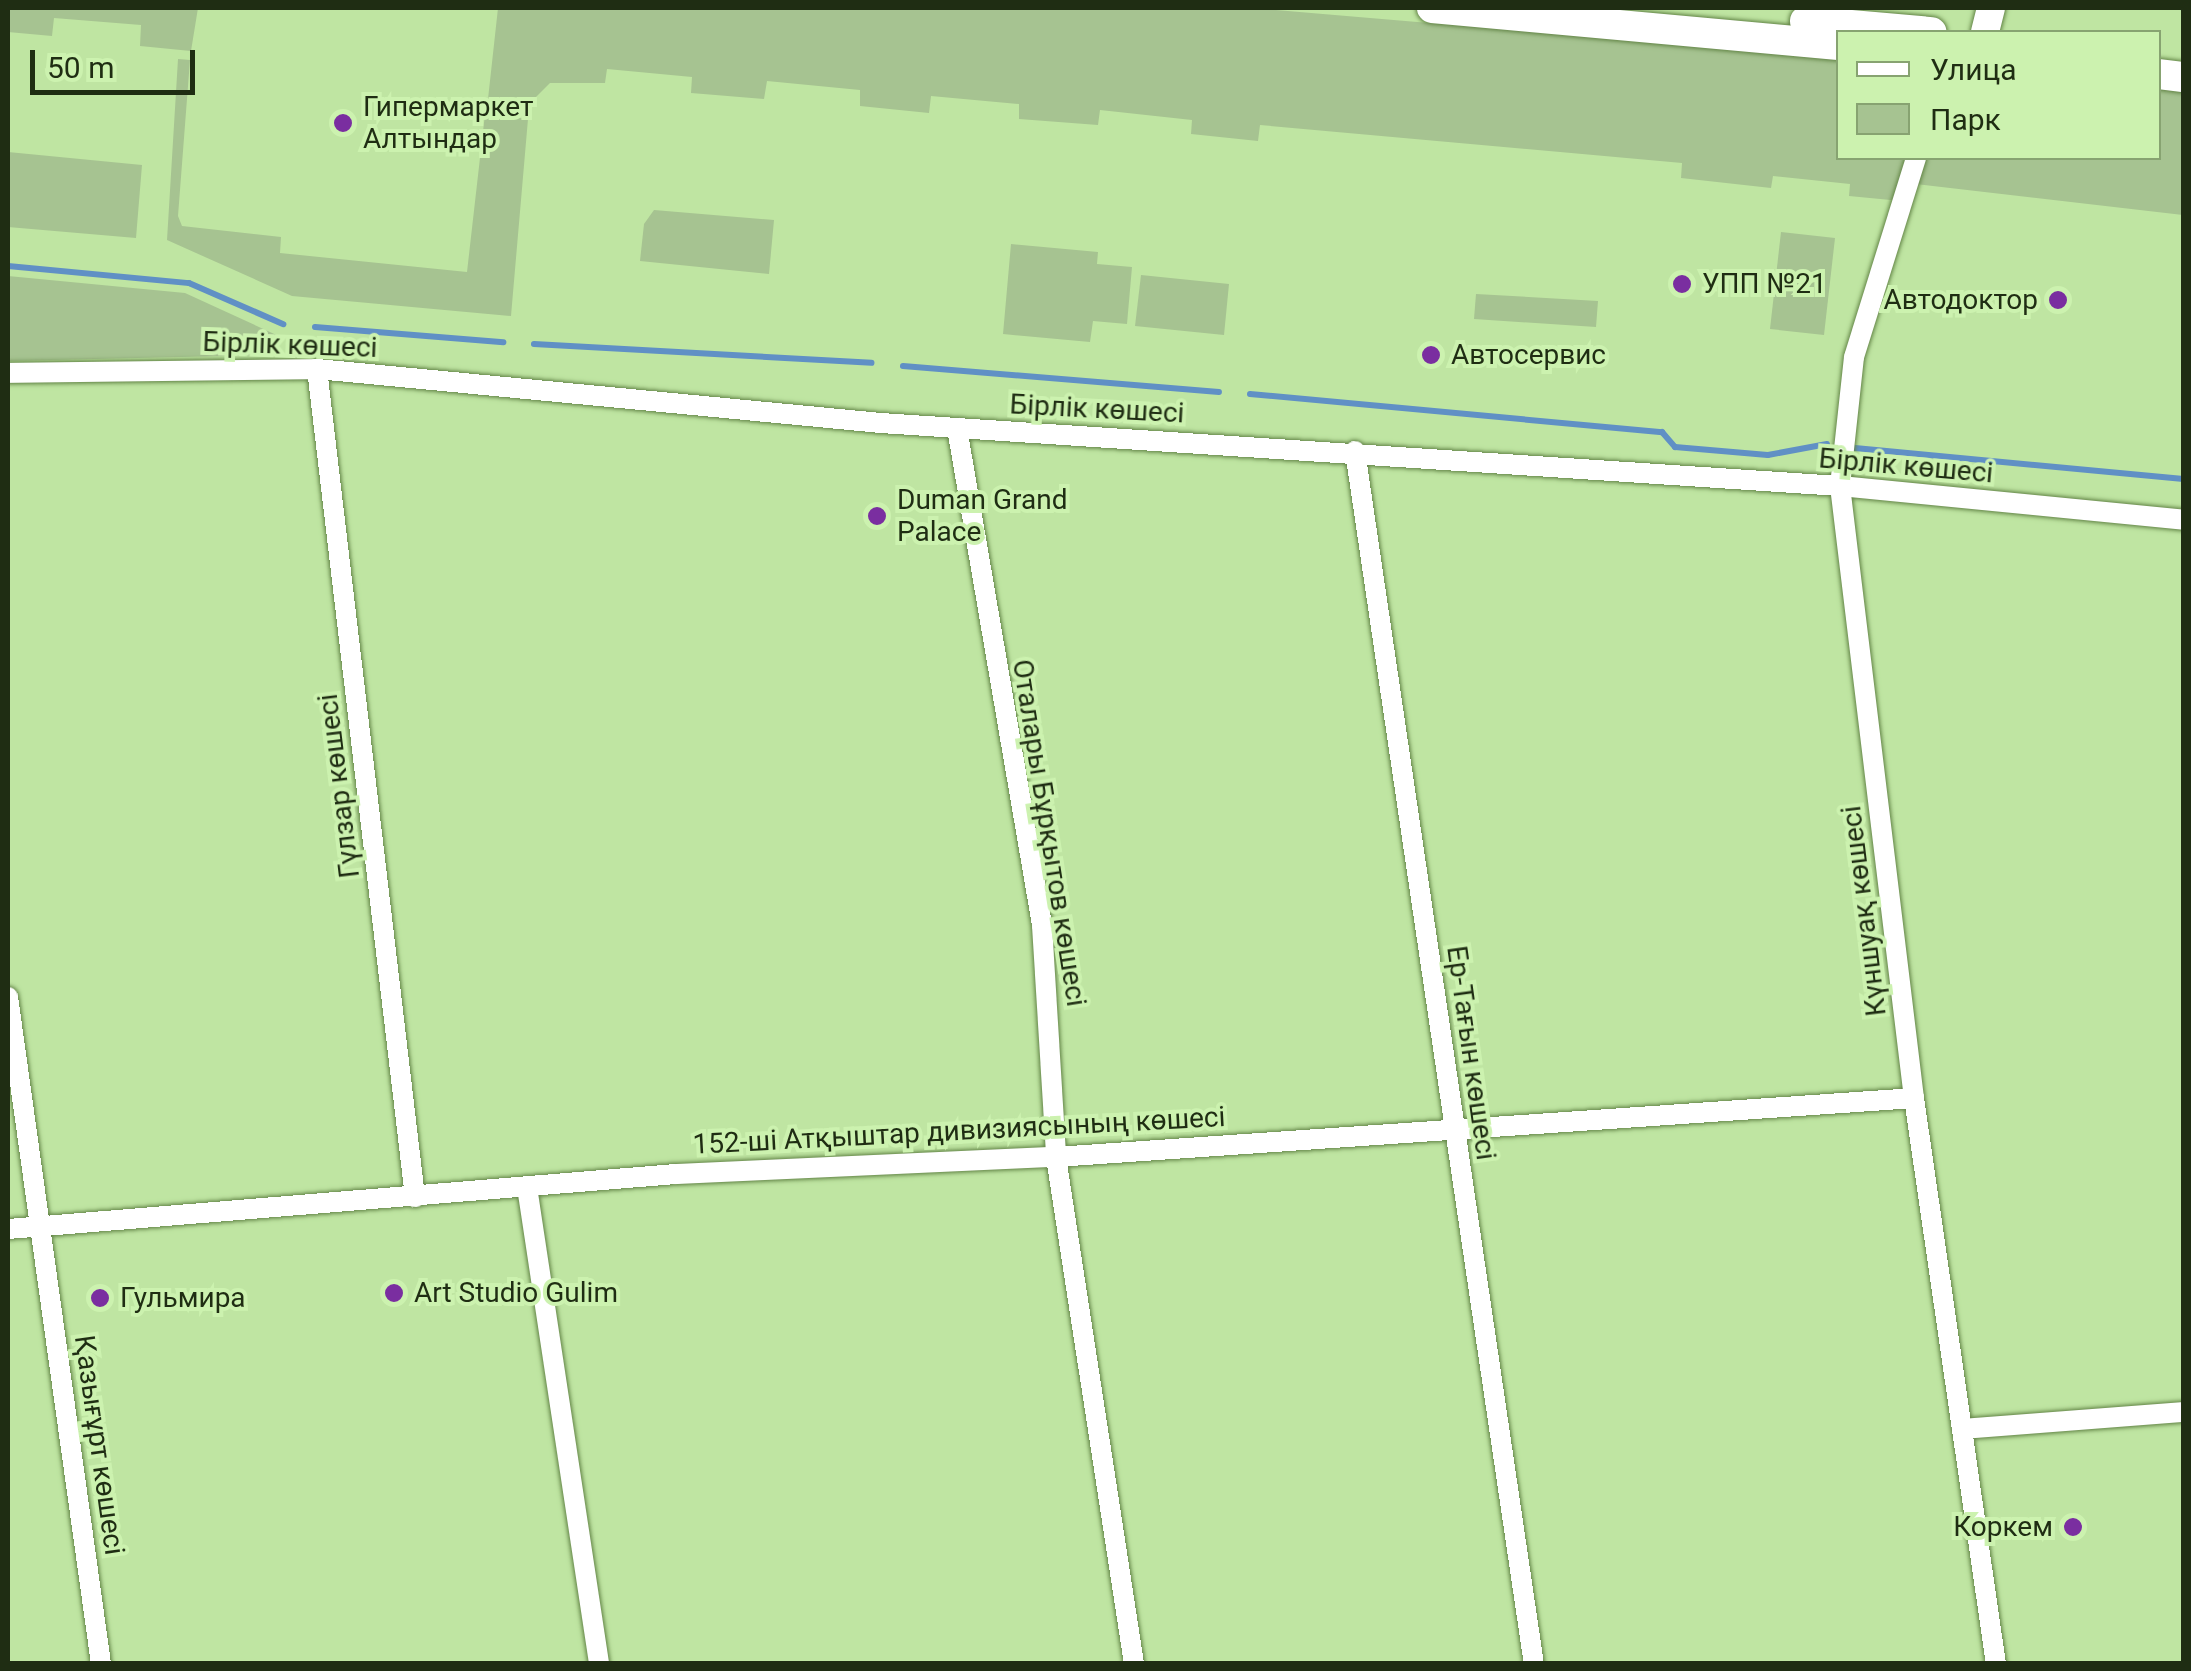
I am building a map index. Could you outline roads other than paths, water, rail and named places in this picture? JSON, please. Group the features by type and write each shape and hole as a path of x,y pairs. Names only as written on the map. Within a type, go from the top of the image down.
{"main road":[{"path":"1432,8 1836,45"},
{"path":"1658,8 1909,30"}],"street":[{"name":"Күншуақ көшесі","path":"1915,160 1854,357 1840,486 1914,1098 1996,1664"},
{"name":"Бірлік көшесі","path":"8,373 318,369 957,428 1355,451 1840,486 2184,520"},
{"name":"Гүлзар көшесі","path":"318,369 415,1197"},
{"name":"Оталары Бұрқытов көшесі","path":"957,428 1050,984 1056,1157 1134,1664"},
{"name":"Ер-Тағын көшесі","path":"1355,451 1534,1664"},
{"name":"Қазығұрт көшесі","path":"8,996 101,1664"},
{"name":"152-ші Атқыштар дивизиясының көшесі","path":"8,1229 676,1174 1056,1157 1914,1098"},
{"path":"526,1187 599,1664"},
{"path":"1962,1429 2184,1412"}],"waterway":[{"path":"8,266 189,283 283,324"},
{"path":"315,327 503,342"},
{"path":"534,344 871,363"},
{"path":"903,366 1219,392"},
{"path":"1250,394 1662,432 1675,447 1768,455 1827,444"},
{"path":"1855,448 2184,479"}],"place":[{"name":"Гипермаркет Алтындар","path":"343,123"},
{"name":"УПП №21","path":"1682,284"},
{"name":"Автодоктор","path":"2058,300"},
{"name":"Автосервис","path":"1431,355"},
{"name":"Duman Grand Palace","path":"877,516"},
{"name":"Art Studio Gulim","path":"394,1293"},
{"name":"Гульмира","path":"100,1298"},
{"name":"Коркем","path":"2073,1527"}]}
